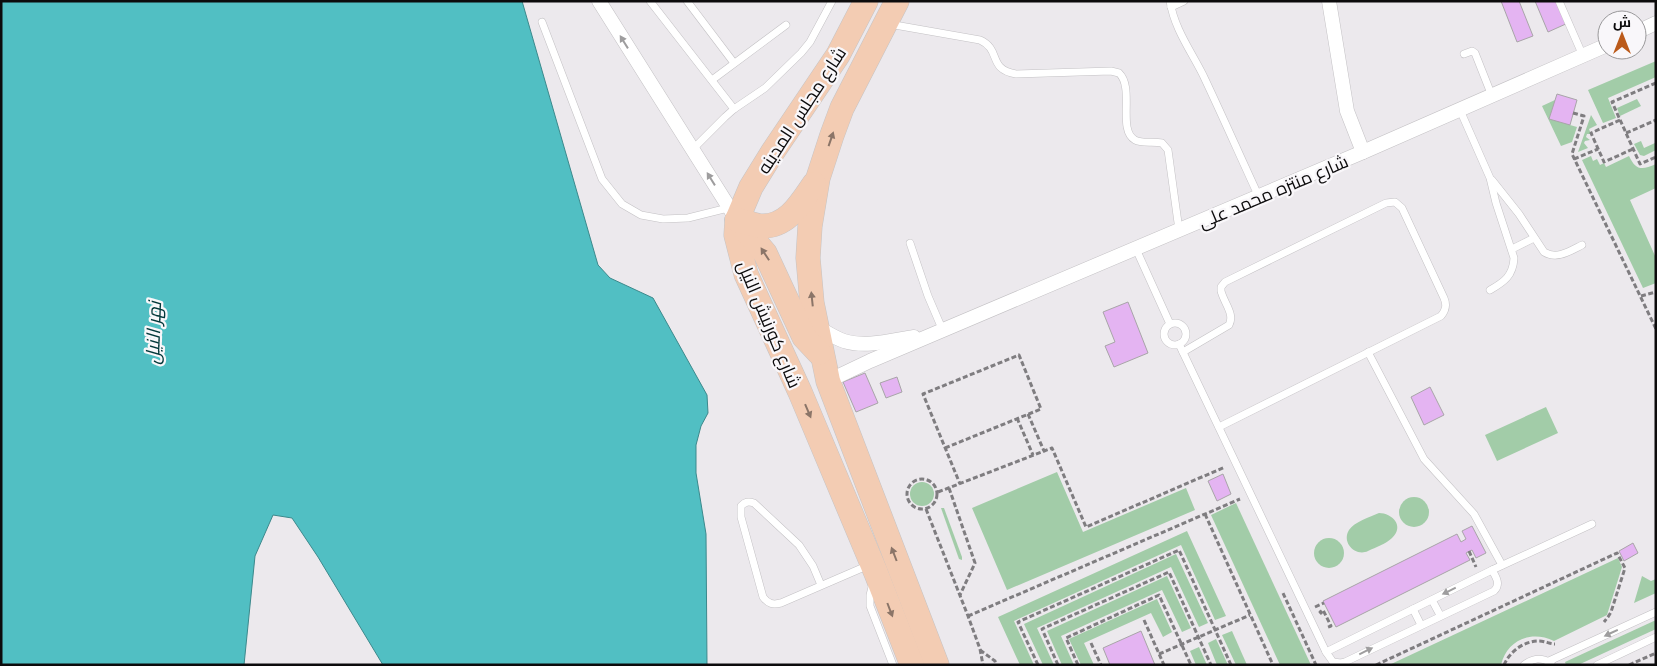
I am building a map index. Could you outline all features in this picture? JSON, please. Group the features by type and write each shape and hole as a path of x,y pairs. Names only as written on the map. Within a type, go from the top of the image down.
{"highway":[{"name":"شارع مجلس المدينه","path":"733,214 752,187 782,137 838,55 866,1"},
{"name":"شارع مجلس المدينه","path":"828,381 812,303 808,258 810,226 818,178 842,108 897,1"},
{"path":"733,214 761,226 777,223 794,212 818,178"},
{"path":"733,214 765,253 804,337 823,356"},
{"name":"شارع كورنيش النيل","path":"733,214 736,235 746,274 800,392 874,568 912,665"},
{"name":"شارع كورنيش النيل","path":"828,381 937,665"}],"street":[{"name":"شارع كورنيش النيل","path":"599,1 733,214"},
{"path":"1329,1 1347,111 1364,152"},
{"name":"شارع منتزه محمد على","path":"828,381 870,361 1364,152 1597,50"},
{"name":"شارع منتزه محمد على","path":"817,327 842,341 858,344 940,332"},
{"path":"858,344 870,361"}],"lane":[{"path":"650,1 734,109"},
{"path":"687,1 734,64"},
{"path":"692,150 734,109 765,88 806,47 832,1"},
{"path":"1184,1 1171,4 1180,32 1208,87 1259,197"},
{"path":"1559,1 1583,56"},
{"path":"542,22 602,179 622,204 641,215 663,219 733,214"},
{"path":"886,23 980,40 992,50 996,63 1000,68 1009,73 1111,71 1119,73 1125,84 1127,128 1130,136 1137,141 1162,144 1168,150 1179,231"},
{"path":"712,80 786,25"},
{"path":"1464,54 1475,53 1492,96"},
{"path":"1460,110 1490,178 1514,258 1512,272 1503,282 1490,290"},
{"path":"1490,178 1519,214 1544,252 1554,256 1582,245"},
{"path":"1182,352 1229,325 1231,315 1221,291 1221,287 1225,282 1386,203 1395,202 1402,208 1444,298 1446,308 1441,316 1219,427"},
{"path":"1512,249 1534,238"},
{"path":"910,242 940,332"},
{"path":"1136,249 1170,324"},
{"path":"1170,324 1179,324 1185,329 1185,338 1179,344 1172,344 1165,338 1166,328 1170,324"},
{"path":"1179,344 1330,660 1341,663 1494,590 1498,581 1492,570"},
{"path":"1368,352 1424,459 1474,514 1502,565"},
{"path":"821,585 813,566 799,545 754,503 744,502 740,506 740,517 763,597 770,604 776,604 821,585 874,568 870,606 893,665"},
{"path":"1326,652 1502,565 1592,524"},
{"path":"1432,600 1440,616"},
{"path":"1413,609 1421,624"},
{"path":"1524,665 1538,659 1551,663 1656,612"},
{"path":"1597,665 1656,637"}],"path":[{"path":"1656,83 1612,102 1640,164 1656,157"},
{"path":"1573,113 1584,116 1572,154 1656,329"},
{"path":"1620,120 1591,133 1598,149 1604,162 1633,149"},
{"path":"1626,133 1656,120"},
{"path":"1574,159 1598,149"},
{"path":"1640,296 1656,292"},
{"path":"945,448 1041,409 1019,355 923,394 945,448 960,484"},
{"path":"1028,414 1044,451"},
{"path":"1017,418 1033,455"},
{"path":"938,492 1052,448 1086,527 1225,466 1228,474"},
{"path":"920,478 932,481 938,492 932,505 926,509 920,509 909,503 906,497 909,485 920,478"},
{"path":"949,488 975,563 960,596"},
{"path":"1236,491 1244,508"},
{"path":"968,616 1240,499"},
{"path":"926,509 968,616 980,649 983,665"},
{"path":"1205,514 1273,665"},
{"path":"1038,665 1018,622 1179,550 1231,665"},
{"path":"1469,551 1481,576"},
{"path":"1376,665 1617,553 1625,568 1611,612 1599,624"},
{"path":"1058,665 1042,630 1170,572 1211,665"},
{"path":"1280,586 1316,665"},
{"path":"1078,665 1066,638 1160,596 1191,665"},
{"path":"1319,605 1324,603"},
{"path":"1159,654 1250,615"},
{"path":"1144,620 1164,665"},
{"path":"1504,665 1514,650 1526,643 1540,641 1554,645 1562,641"},
{"path":"1091,643 1101,665"},
{"path":"980,649 996,665"},
{"path":"1629,665 1656,653"}],"green space":[{"path":"1656,61 1656,77 1608,98 1616,118 1603,123 1588,90"},
{"path":"1637,99 1641,106 1620,116 1617,108"},
{"path":"1555,100 1570,125 1577,127 1572,142 1561,146 1542,106"},
{"path":"1591,115 1597,125 1589,129 1591,134 1587,134 1586,137 1590,140 1584,143 1588,148 1578,152"},
{"path":"1641,141 1644,148 1655,143 1656,150 1644,156 1640,155 1634,144"},
{"path":"1591,156 1593,161 1597,159 1600,165 1604,163 1606,167 1629,156 1634,164 1640,168 1656,164 1656,188 1630,200 1656,258 1656,283 1643,288 1582,160"},
{"path":"1546,407 1558,433 1497,461 1485,435"},
{"path":"1057,472 1083,532 1186,488 1195,510 1007,590 972,508"},
{"path":"922,482 931,485 934,494 931,503 922,506 913,503 910,494 913,485"},
{"path":"1414,497 1420,498 1428,506 1428,518 1420,526 1414,527 1408,526 1400,518 1399,512 1400,506 1408,498"},
{"path":"1236,503 1311,665 1280,665 1211,515"},
{"path":"941,508 944,508 962,560 959,559"},
{"path":"1379,513 1388,515 1395,521 1397,529 1392,538 1368,551 1359,552 1351,548 1348,544 1347,535 1351,527"},
{"path":"1187,531 1226,616 1215,620 1181,545 1014,621 1034,665 1020,665 998,617"},
{"path":"1329,538 1335,539 1343,547 1343,559 1335,567 1329,568 1323,567 1315,559 1314,553 1315,547 1323,539"},
{"path":"1176,554 1208,623 1199,627 1171,567 1037,628 1054,665 1043,665 1024,624"},
{"path":"1618,558 1622,567 1607,615 1554,641 1537,637 1521,640 1509,649 1501,665 1389,665"},
{"path":"1167,576 1191,628 1182,632 1162,590 1061,636 1074,665 1062,665 1047,631"},
{"path":"1642,576 1651,581 1656,579 1656,593 1634,603"},
{"path":"1157,599 1172,632 1163,637 1151,613 1084,643 1094,665 1081,665 1069,639"},
{"path":"1656,620 1656,629 1578,665 1566,665 1565,662"},
{"path":"1232,631 1247,665 1236,665 1222,635"},
{"path":"1216,639 1228,665 1217,665 1208,643"},
{"path":"1199,647 1207,665 1196,665 1190,651"}],"water":[{"name":"نهر النيل","path":"1,1 522,1 598,265 610,278 653,298 707,395 708,413 701,426 696,445 696,473 706,534 707,665 383,665 318,557 292,518 273,515 255,556 244,665 1,665"}],"building":[{"path":"1501,1 1519,1 1533,36 1517,42"},
{"path":"1535,1 1558,1 1568,23 1548,32"},
{"path":"1557,94 1577,100 1570,125 1549,119"},
{"path":"1128,302 1148,353 1114,367 1105,346 1115,342 1103,312"},
{"path":"865,373 878,403 856,412 843,382"},
{"path":"897,377 902,392 886,398 880,383"},
{"path":"1430,387 1444,415 1424,425 1411,397"},
{"path":"1223,474 1231,494 1217,501 1208,481"},
{"path":"1472,526 1486,553 1476,558 1472,550 1466,553 1470,560 1336,627 1323,601 1457,534 1461,542 1466,539 1462,531"},
{"path":"1633,543 1638,553 1624,561 1619,551"},
{"path":"1141,631 1155,665 1110,665 1103,648"}]}
